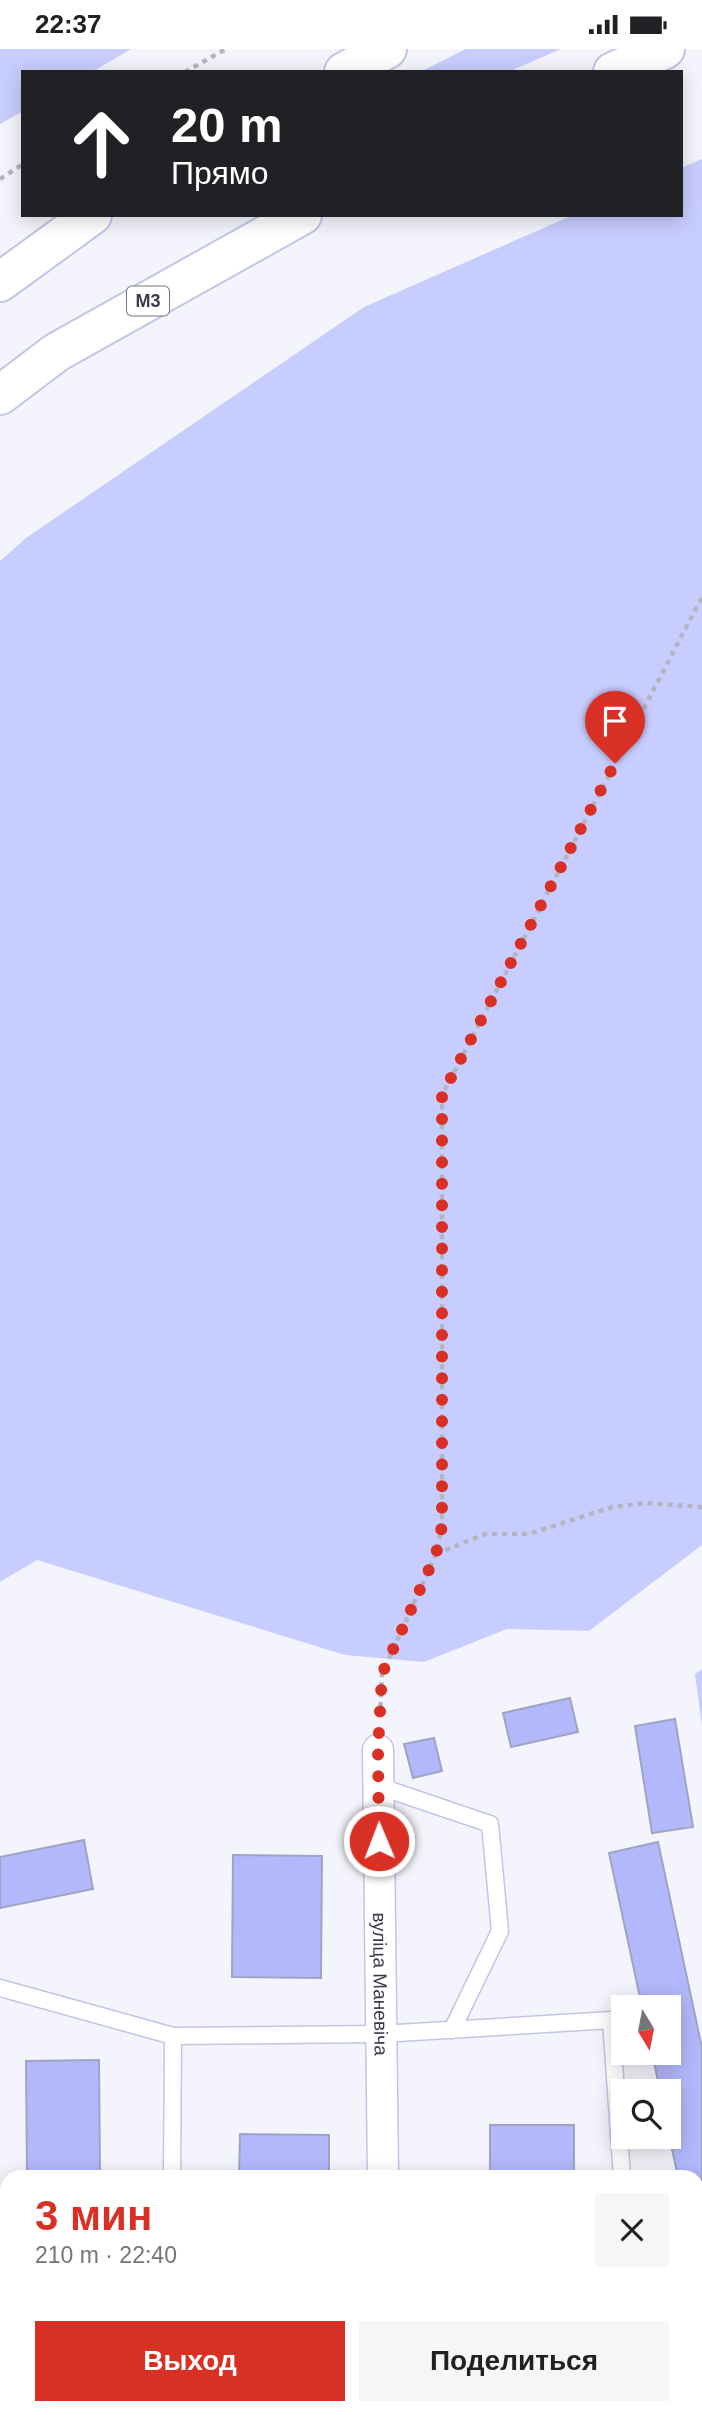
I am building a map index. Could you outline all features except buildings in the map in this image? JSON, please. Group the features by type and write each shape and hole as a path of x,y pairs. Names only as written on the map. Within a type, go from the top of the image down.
{"highway":[{"path":"348,70 387,49"},
{"path":"618,70 665,49"},
{"path":"0,282 89,217"},
{"name":"М3","path":"0,395 57,352 298,217"}],"street":[{"name":"вуліца Маневіча","path":"378,1750 383,2170"}],"lane":[{"path":"378,1786 490,1824 500,1931 452,2030"},
{"path":"0,1988 173,2036 382,2034 611,2020 622,2170"},
{"path":"172,2170 173,2036"}],"path":[{"path":"189,70 226,49"},
{"path":"0,179 21,165"},
{"path":"378,1750 382,1674 436,1554 442,1526 442,1095 702,597"},
{"path":"436,1554 485,1535 529,1534 612,1507 647,1503 702,1507"}],"shaded area":[{"path":"0,49 131,49 95,70 21,70 21,112 0,124"},
{"path":"466,49 561,49 513,70 424,70"},
{"path":"702,159 702,1545 589,1631 507,1629 424,1662 345,1655 37,1560 0,1582 0,561 26,538 364,307 568,217 683,217 683,167"},
{"path":"702,1669 702,1726 695,1674"}],"route":[{"path":"379,1841 378,1750 382,1674 436,1554 442,1526 442,1095 615,763"}]}
